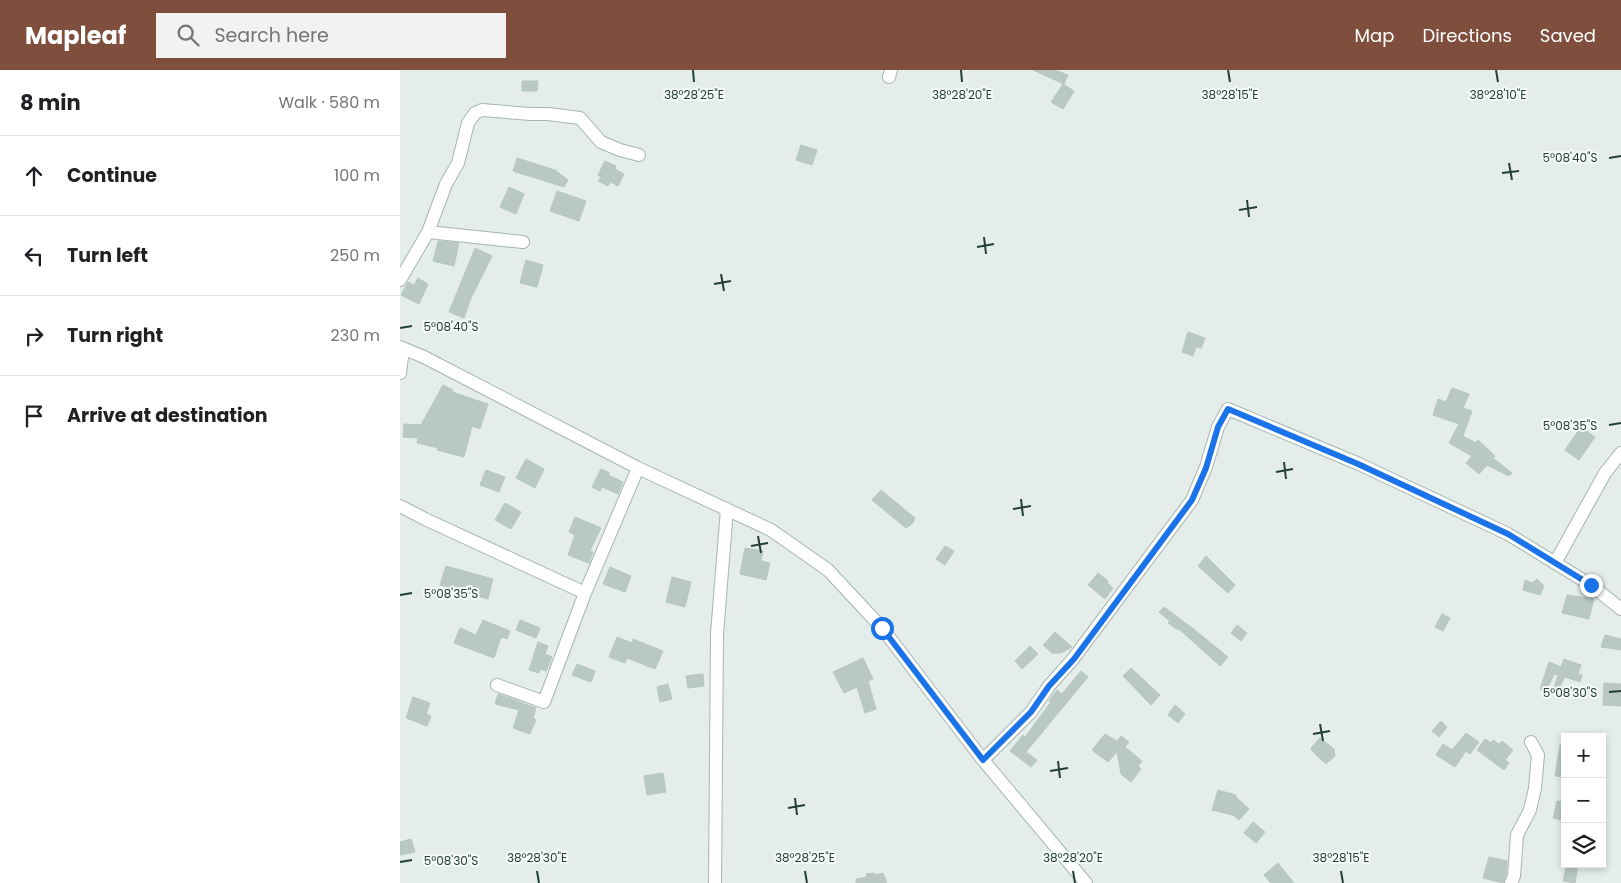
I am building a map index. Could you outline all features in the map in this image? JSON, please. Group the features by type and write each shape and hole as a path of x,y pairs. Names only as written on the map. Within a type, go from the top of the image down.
{"street":[{"path":"400,280 428,232 444,189 458,163 468,123 475,113 482,110 580,118 601,142 639,155"},
{"path":"428,232 523,242"},
{"path":"400,373 401,348 424,357 638,468 771,530 828,570 882,628 983,760 1086,883"},
{"path":"983,760 1031,712 1049,686 1074,659 1192,500 1206,468 1218,427 1228,409 1358,464 1508,534 1591,585 1621,610"},
{"path":"1555,563 1605,473 1621,453"},
{"path":"497,685 544,702 585,593 638,468"},
{"path":"400,506 585,593"},
{"path":"716,883 717,634 727,510"},
{"path":"1511,883 1514,876 1517,835 1530,810 1535,788 1538,755 1531,742"}],"building":[{"path":"1033,70 1055,70 1068,75 1064,84"},
{"path":"522,81 538,81 537,91 522,91"},
{"path":"1063,84 1074,91 1063,109 1051,102"},
{"path":"801,145 817,150 812,165 796,160"},
{"path":"517,158 555,170 568,180 564,187 513,171"},
{"path":"605,161 616,166 615,169 624,174 618,186 610,182 608,186 598,181 601,177 598,175"},
{"path":"509,187 524,194 516,214 500,207"},
{"path":"557,191 586,201 579,221 550,211"},
{"path":"438,241 459,243 454,266 433,261"},
{"path":"475,248 492,256 471,298 464,318 449,312"},
{"path":"526,260 543,265 537,287 520,283"},
{"path":"418,278 428,284 419,304 401,295 408,282 414,285"},
{"path":"1188,332 1205,338 1201,348 1196,347 1193,356 1182,352"},
{"path":"443,385 453,390 452,392 488,404 480,429 472,426 464,457 417,443 418,438 403,437 404,424 421,425"},
{"path":"1452,388 1469,394 1463,408 1472,411 1463,436 1476,443 1478,440 1495,456 1493,458 1512,473 1509,476 1487,465 1479,474 1466,463 1472,456 1449,443 1459,424 1433,415 1438,399 1446,402"},
{"path":"1581,427 1595,437 1579,460 1565,450"},
{"path":"526,459 544,469 535,488 516,478"},
{"path":"601,469 610,473 608,475 623,482 618,494 602,487 600,491 592,487"},
{"path":"486,470 505,477 499,492 480,485"},
{"path":"881,490 915,518 913,523 906,528 872,500"},
{"path":"505,503 521,512 511,529 495,520"},
{"path":"575,517 601,528 590,551 593,552 589,563 568,555 575,535 569,532"},
{"path":"945,546 954,551 945,565 936,559"},
{"path":"745,548 763,551 761,561 770,563 766,580 740,574"},
{"path":"1206,556 1235,585 1228,593 1198,566"},
{"path":"446,566 493,579 488,599 440,585"},
{"path":"610,567 631,576 625,592 603,584"},
{"path":"1098,573 1113,588 1105,599 1088,585"},
{"path":"672,577 691,582 685,607 666,602"},
{"path":"1537,579 1544,586 1540,595 1523,590 1525,580 1532,583"},
{"path":"1567,595 1594,599 1589,619 1562,613"},
{"path":"1164,607 1228,657 1220,666 1179,629 1168,623 1170,621 1159,612"},
{"path":"1442,614 1450,618 1443,631 1435,627"},
{"path":"483,620 510,631 507,639 501,637 494,658 454,643 460,628 476,635"},
{"path":"520,620 540,628 536,638 516,630"},
{"path":"1237,625 1247,633 1241,641 1231,633"},
{"path":"1055,632 1072,647 1061,653 1052,653 1043,645"},
{"path":"1605,635 1621,639 1621,650 1601,647"},
{"path":"617,637 632,643 633,639 663,651 655,669 627,658 625,663 609,657"},
{"path":"538,642 548,646 545,654 552,657 546,671 540,669 539,673 529,670"},
{"path":"1030,646 1038,654 1022,669 1015,661"},
{"path":"863,658 873,679 868,681 876,709 865,713 857,687 844,693 833,672"},
{"path":"1564,659 1581,665 1578,674 1582,675 1580,682 1565,677 1558,690 1554,688 1558,675 1554,674 1546,692 1540,689 1549,662 1561,667"},
{"path":"577,664 595,671 591,682 572,675"},
{"path":"1131,668 1160,695 1151,705 1123,676"},
{"path":"1081,671 1088,677 1026,752 1037,760 1031,767 1010,751 1023,735 1025,737 1051,702 1049,701 1057,690 1062,694"},
{"path":"703,674 704,686 688,688 686,676"},
{"path":"1604,683 1621,684 1621,706 1603,705"},
{"path":"668,684 672,699 660,702 657,687"},
{"path":"498,694 536,708 533,718 536,720 530,734 513,728 519,710 495,704"},
{"path":"413,697 430,703 426,714 431,716 427,726 406,718"},
{"path":"1175,705 1185,714 1178,723 1168,715"},
{"path":"1441,721 1447,727 1439,737 1432,731"},
{"path":"1466,733 1479,742 1470,754 1466,751 1455,767 1436,755 1443,744 1452,750"},
{"path":"1105,734 1117,741 1121,736 1129,742 1125,747 1142,761 1138,766 1141,769 1131,782 1121,774 1117,752 1108,762 1092,750"},
{"path":"1320,738 1334,749 1335,756 1326,764 1311,748"},
{"path":"1485,739 1491,743 1493,740 1499,744 1502,741 1513,750 1505,760 1509,763 1504,770 1477,750"},
{"path":"1560,745 1561,777 1555,776"},
{"path":"663,773 666,792 647,795 644,776"},
{"path":"1218,790 1236,795 1249,809 1239,820 1233,815 1212,810"},
{"path":"1557,801 1561,802 1561,820 1553,818"},
{"path":"1253,822 1265,832 1256,843 1244,833"},
{"path":"411,839 415,852 400,855 400,842"},
{"path":"1489,857 1507,861 1503,883 1483,878"},
{"path":"1278,863 1294,883 1271,883 1264,875"},
{"path":"1566,868 1577,868 1575,883 1563,881"},
{"path":"874,873 875,875 883,873 887,883 856,883 856,879 867,877 866,874"}],"route":[{"path":"882,628 983,760 1031,712 1049,686 1074,659 1192,500 1206,468 1218,427 1228,409 1358,464 1508,534 1591,585"}]}
